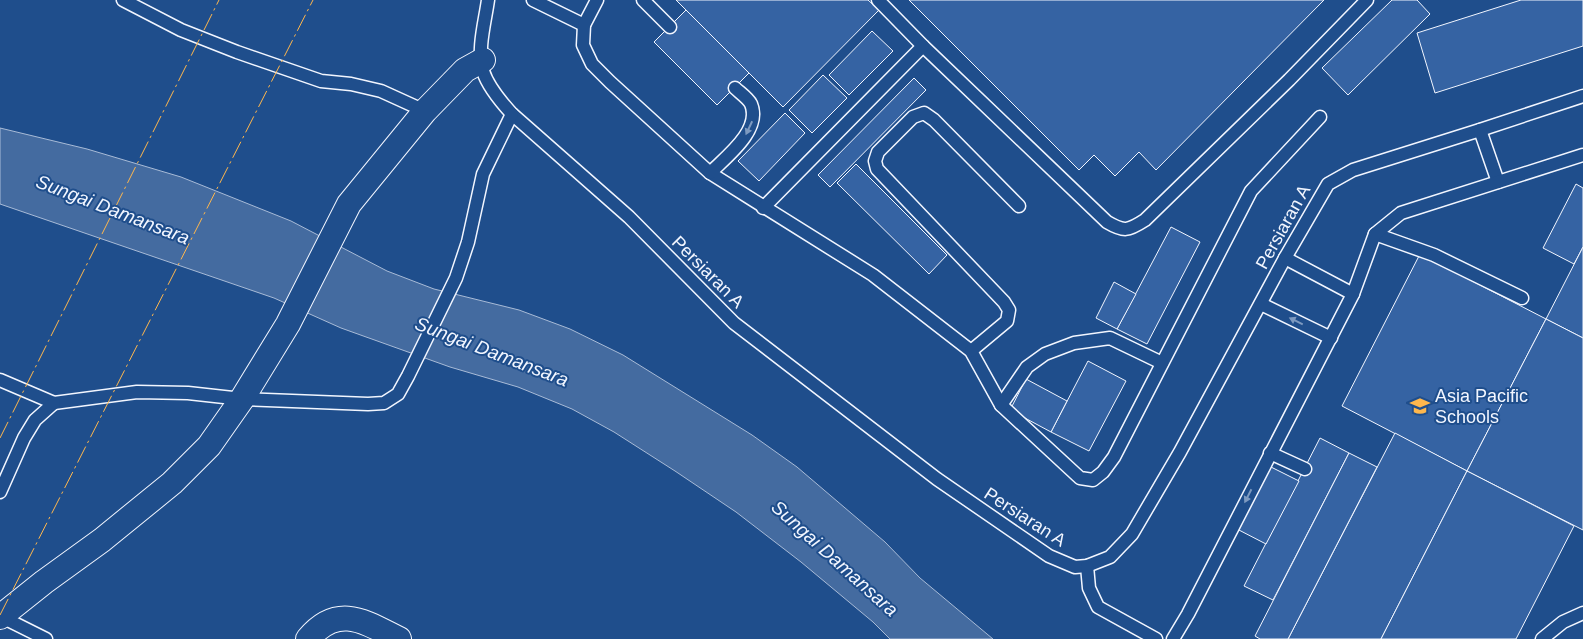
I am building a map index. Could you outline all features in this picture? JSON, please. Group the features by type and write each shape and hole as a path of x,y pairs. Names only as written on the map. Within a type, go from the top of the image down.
{"street":[{"path":"0,616 102,540 172,483 209,446 242,399 288,324 349,204 425,110 465,70 482,60"},
{"path":"308,639 324,623 346,617 368,623 393,638"}],"lane":[{"path":"123,0 181,30 238,52 321,81 351,84 381,91 425,110"},
{"name":"Persiaran A","path":"488,0 482,47 483,72 497,97 512,114 629,217 734,323 937,480 1049,556 1075,567 1087,566 1110,557 1132,534 1180,452 1285,258 1328,184 1352,170 1583,96"},
{"path":"532,0 584,25"},
{"path":"597,0 584,25 583,46 592,64 710,174 873,275 971,351 1001,405 1080,478 1092,480 1104,472 1114,457 1251,191 1320,117"},
{"path":"643,0 670,27"},
{"path":"878,0 923,46 1107,222 1121,230 1132,228 1145,220 1290,80 1367,0"},
{"path":"763,208 923,46"},
{"path":"710,174 749,132 754,117 751,103 734,88"},
{"path":"971,351 1007,321 1009,310 1004,302 877,169 875,160 878,152 913,117 924,113 934,120 1019,206"},
{"path":"0,380 54,402 137,392 188,393 242,399 384,403 398,394 456,278 468,242 483,174 512,114"},
{"path":"1480,130 1498,182"},
{"path":"1173,639 1188,614 1353,294 1375,234 1401,212 1583,155"},
{"path":"1375,234 1434,255 1522,298"},
{"path":"1285,258 1353,294"},
{"path":"1261,304 1331,338"},
{"path":"1001,405 1027,368 1045,354 1074,343 1110,338 1162,363"},
{"path":"0,492 24,438 35,420 54,402"},
{"path":"1270,453 1305,469"},
{"path":"1087,566 1089,588 1098,607 1156,639"},
{"path":"1542,639 1563,622 1583,613"},
{"path":"0,616 46,639"}],"water":[{"name":"Sungai Damansara","path":"0,128 87,149 181,177 291,221 387,271 434,289 519,310 570,329 623,355 752,435 797,467 885,542 920,578 993,639 890,639 873,622 801,562 736,512 614,432 572,409 518,387 450,367 341,328 274,298 0,204"}],"building":[{"path":"676,0 868,0 879,10 783,107"},
{"path":"909,0 1324,0 1156,170 1139,152 1115,176 1094,155 1079,170"},
{"path":"1392,0 1417,0 1430,14 1348,95 1322,68"},
{"path":"1521,0 1583,0 1583,46 1435,93 1417,33"},
{"path":"686,10 749,73 717,105 654,42"},
{"path":"872,31 893,51 849,95 829,75"},
{"path":"823,75 847,98 812,133 789,110"},
{"path":"914,78 926,90 830,187 818,175"},
{"path":"785,113 805,133 759,181 738,161"},
{"path":"856,164 947,255 929,274 837,183"},
{"path":"1576,184 1583,188 1583,247 1574,264 1543,248"},
{"path":"1171,227 1200,242 1147,344 1117,329"},
{"path":"1583,247 1583,338 1546,319"},
{"path":"1420,254 1546,319 1467,471 1342,406"},
{"path":"1114,282 1136,294 1117,329 1096,318"},
{"path":"1546,319 1583,338 1583,530 1467,471"},
{"path":"1088,361 1126,381 1089,451 1051,432"},
{"path":"1026,379 1067,401 1051,432 1010,410"},
{"path":"1395,433 1467,471 1381,639 1288,639"},
{"path":"1320,438 1349,453 1273,600 1244,586"},
{"path":"1349,453 1377,467 1288,639 1260,639 1255,636"},
{"path":"1267,465 1299,481 1266,544 1235,528"},
{"path":"1467,471 1574,526 1516,639 1381,639"}],"power":[{"path":"0,438 219,0"},
{"path":"0,615 313,0"}],"place":[{"name":"Asia Pacific Schools","path":"1420,406"}]}
